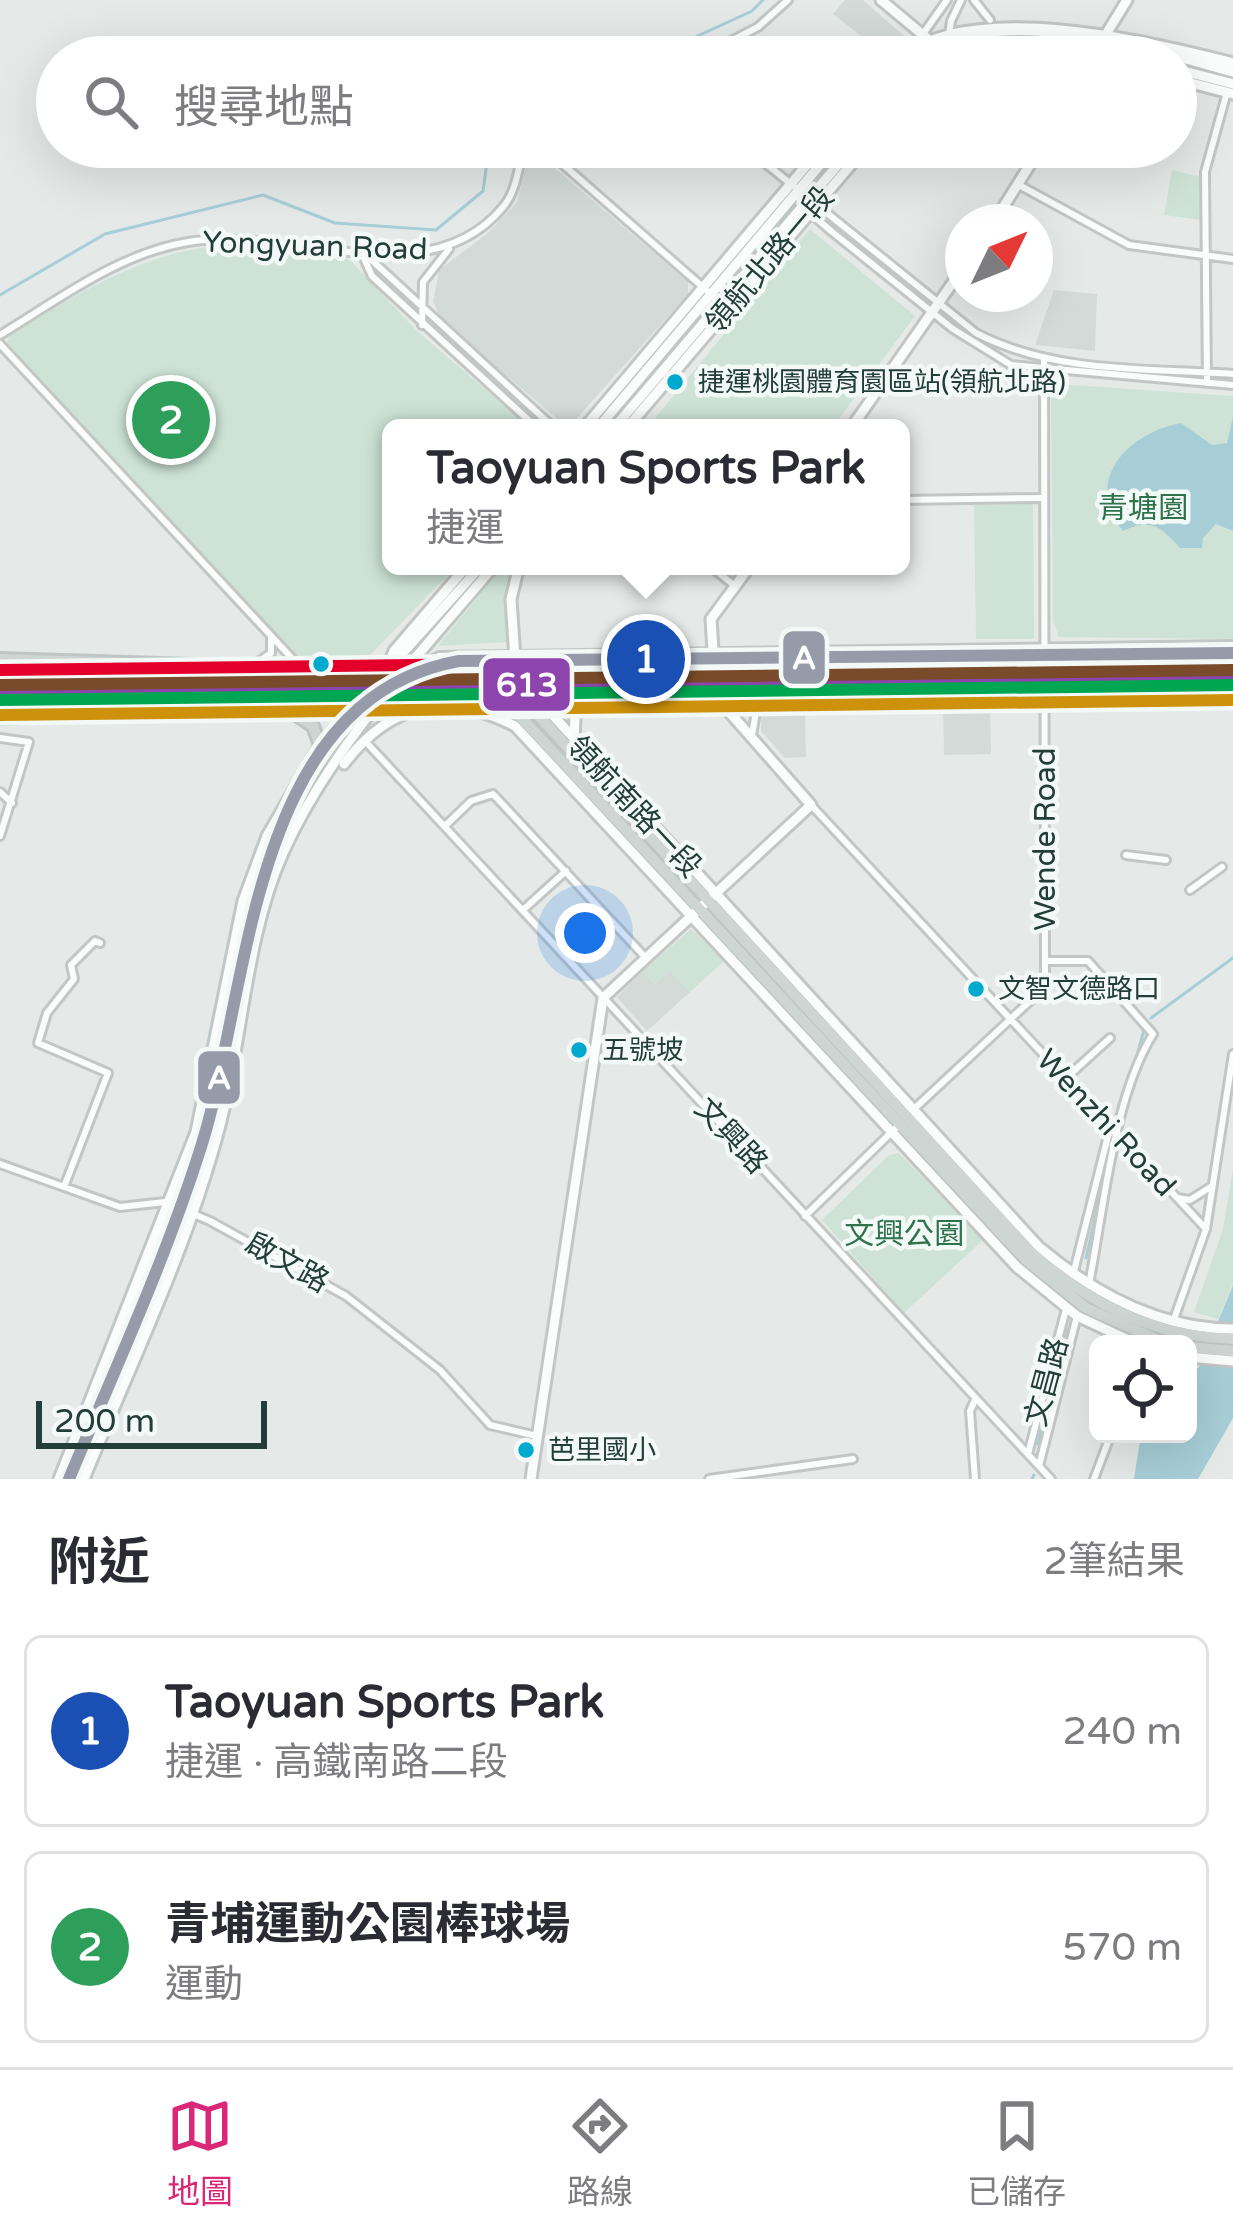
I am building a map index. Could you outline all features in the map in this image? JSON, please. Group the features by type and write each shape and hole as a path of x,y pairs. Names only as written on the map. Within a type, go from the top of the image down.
{"main road":[{"path":"0,659 304,670"},
{"path":"0,671 516,675"},
{"name":"領航南路一段","path":"516,675 703,905"},
{"path":"265,711 361,698"},
{"path":"0,708 504,699"},
{"name":"領航南路一段","path":"504,699 903,1121 1062,1279 1162,1335"},
{"path":"0,718 247,709 305,700"},
{"path":"247,709 303,715 320,745"},
{"path":"1197,1337 1233,1339"},
{"path":"1197,1339 1233,1351"}],"street":[{"path":"741,36 788,0"},
{"path":"880,0 924,36"},
{"path":"922,34 947,0"},
{"path":"950,34 962,0"},
{"path":"974,0 990,20"},
{"path":"1107,34 1126,0"},
{"path":"947,36 990,20 1031,15 1116,36"},
{"path":"922,34 1032,24 1114,36"},
{"path":"1197,55 1233,63"},
{"path":"1197,61 1233,72"},
{"path":"1197,77 1231,90"},
{"path":"1197,83 1231,90"},
{"path":"1207,383 1205,172 1231,90"},
{"name":"Yongyuan Road","path":"0,340 109,269 183,243 257,238 362,253 423,255 452,246 505,206 517,168"},
{"path":"567,168 725,306"},
{"path":"768,168 806,210 1011,365 1042,372 1233,385"},
{"name":"領航北路一段","path":"792,189 807,168"},
{"path":"605,419 814,168"},
{"path":"622,419 725,306 838,168"},
{"name":"領航北路一段","path":"815,199 845,168"},
{"path":"1005,204 1028,168"},
{"path":"1018,184 1130,245 1233,259"},
{"path":"792,189 815,199 936,308 976,333 1044,360 1233,374"},
{"path":"422,325 423,282 430,266 452,246"},
{"path":"362,253 384,267 424,312 544,419"},
{"path":"362,253 372,276 527,419"},
{"name":"領航北路一段","path":"592,419 707,291"},
{"path":"857,419 945,295"},
{"name":"領航北路一段","path":"634,419 725,306"},
{"path":"0,340 304,670"},
{"name":"Wende Road","path":"805,1216 1045,987 1044,360"},
{"path":"910,500 1041,498"},
{"path":"385,673 394,650 459,575"},
{"path":"59,1479 172,1203 196,1132 243,901 281,806 320,745 473,575"},
{"path":"84,1479 191,1213 218,1131 261,917 283,854 340,755 487,575"},
{"path":"517,575 511,599 516,675 1233,664"},
{"path":"721,575 735,586"},
{"path":"531,1479 597,1013 603,998 812,805 716,697 710,619 743,575"},
{"path":"254,666 271,653 271,638"},
{"path":"405,674 439,656 1233,645"},
{"path":"504,699 1233,692"},
{"path":"753,739 752,720 775,697"},
{"path":"574,742 575,716 598,698"},
{"name":"領航南路一段","path":"533,699 574,742 703,905 903,1121 1073,1276 1163,1335"},
{"path":"344,764 363,739 390,718 412,709 474,710 514,726 550,764"},
{"path":"530,728 550,764"},
{"path":"0,738 29,742 0,836"},
{"name":"文興路","path":"363,739 1051,1479"},
{"name":"領航南路一段","path":"550,764 703,905"},
{"path":"0,792 12,803"},
{"path":"445,827 472,801 493,794 646,958"},
{"name":"Wenzhi Road","path":"812,805 1206,1229"},
{"path":"1126,855 1166,860"},
{"path":"1190,890 1222,867"},
{"path":"523,910 566,871"},
{"path":"64,1187 108,1073 38,1043 47,1012 74,979 71,965 77,955 94,941 100,944"},
{"path":"1046,962 1088,961 1153,1034 1142,1051 1118,1136 1088,1285"},
{"path":"1065,1079 1110,1038"},
{"path":"1167,1335 1206,1229 1233,1054"},
{"name":"領航南路一段","path":"903,1121 1017,1267 1071,1312 1118,1335"},
{"path":"1073,1276 1110,1128"},
{"name":"啟文路","path":"0,1164 120,1207 149,1199 172,1203 346,1296 440,1370 490,1425 537,1436"},
{"path":"1176,1198 1198,1197 1215,1183"},
{"name":"文昌路","path":"1028,1454 1071,1312"},
{"name":"文昌路","path":"1039,1466 1071,1312"},
{"path":"1194,1335 1233,1329"},
{"path":"1197,1358 1233,1361"},
{"path":"975,1399 970,1411 975,1479"},
{"path":"1094,1479 1108,1443"},
{"path":"709,1479 853,1459"}],"shaded area":[{"path":"845,0 863,0 904,36 861,36 833,14"},
{"path":"525,168 555,168 688,282 688,294 576,419 557,419 443,322 433,302 439,270 488,233 517,202"},
{"path":"1053,293 1097,294 1095,351 1035,345 1046,312 1053,312"},
{"path":"943,703 990,703 991,754 944,755"},
{"path":"805,706 806,757 785,758 761,731 761,715"},
{"path":"670,970 690,992 647,1031 617,997 643,971 655,984"}],"green space":[{"path":"1172,170 1201,177 1201,220 1164,215"},
{"path":"810,229 915,316 839,419 654,419"},
{"path":"255,244 339,254 418,332 520,419 382,419 382,575 448,575 365,660 297,659 7,343 9,336 126,271 220,245"},
{"name":"青塘園","path":"1051,387 1233,396 1233,639 1059,637 1053,621"},
{"path":"1033,504 1034,639 976,639 974,505"},
{"path":"496,575 514,575 507,642 438,646"},
{"path":"1233,672 1233,681 1059,682 1058,673"},
{"path":"1025,675 1026,684 730,686 728,677"},
{"path":"702,678 703,687 542,688 541,679"},
{"path":"691,929 725,960 690,992 670,970 655,984 643,971"},
{"name":"文興公園","path":"899,1153 983,1240 904,1313 822,1220 889,1155"},
{"path":"1233,1169 1233,1283 1218,1319 1194,1312 1223,1229"}],"water":[{"path":"1233,417 1233,531 1216,524 1203,538 1202,548 1180,548 1154,526 1123,531 1107,494 1109,477 1129,448 1162,428 1181,423 1212,445 1227,443"},
{"path":"1233,1285 1233,1418 1198,1479 1134,1479 1140,1443 1197,1443 1199,1367"}],"waterway":[{"path":"698,36 752,11 763,0"},
{"path":"0,295 105,234 263,195 335,223 436,230 483,191 486,168"},
{"path":"1151,1018 1233,958"},
{"path":"1135,1063 1144,1030"},
{"path":"1086,1258 1107,1166"},
{"path":"1038,1444 1068,1330"},
{"path":"1032,1479 1034,1475"}],"transit line":[{"name":"A","path":"69,1479 156,1273 201,1147 270,859 298,790 337,731 389,686 459,661 1233,653"},
{"path":"0,670 1233,655"},
{"path":"0,685 1233,670"},
{"name":"613","path":"0,691 1233,676"},
{"path":"0,700 1233,685"},
{"path":"0,715 1233,700"}],"place":[{"name":"捷運桃園體育園區站(領航北路)","path":"675,382"},
{"name":"青埔運動公園棒球場","path":"171,420"},
{"name":"Taoyuan Sports Park","path":"646,659"},
{"name":"文智文德路口","path":"976,989"},
{"name":"五號坡","path":"579,1050"},
{"name":"芭里國小","path":"526,1450"}]}
